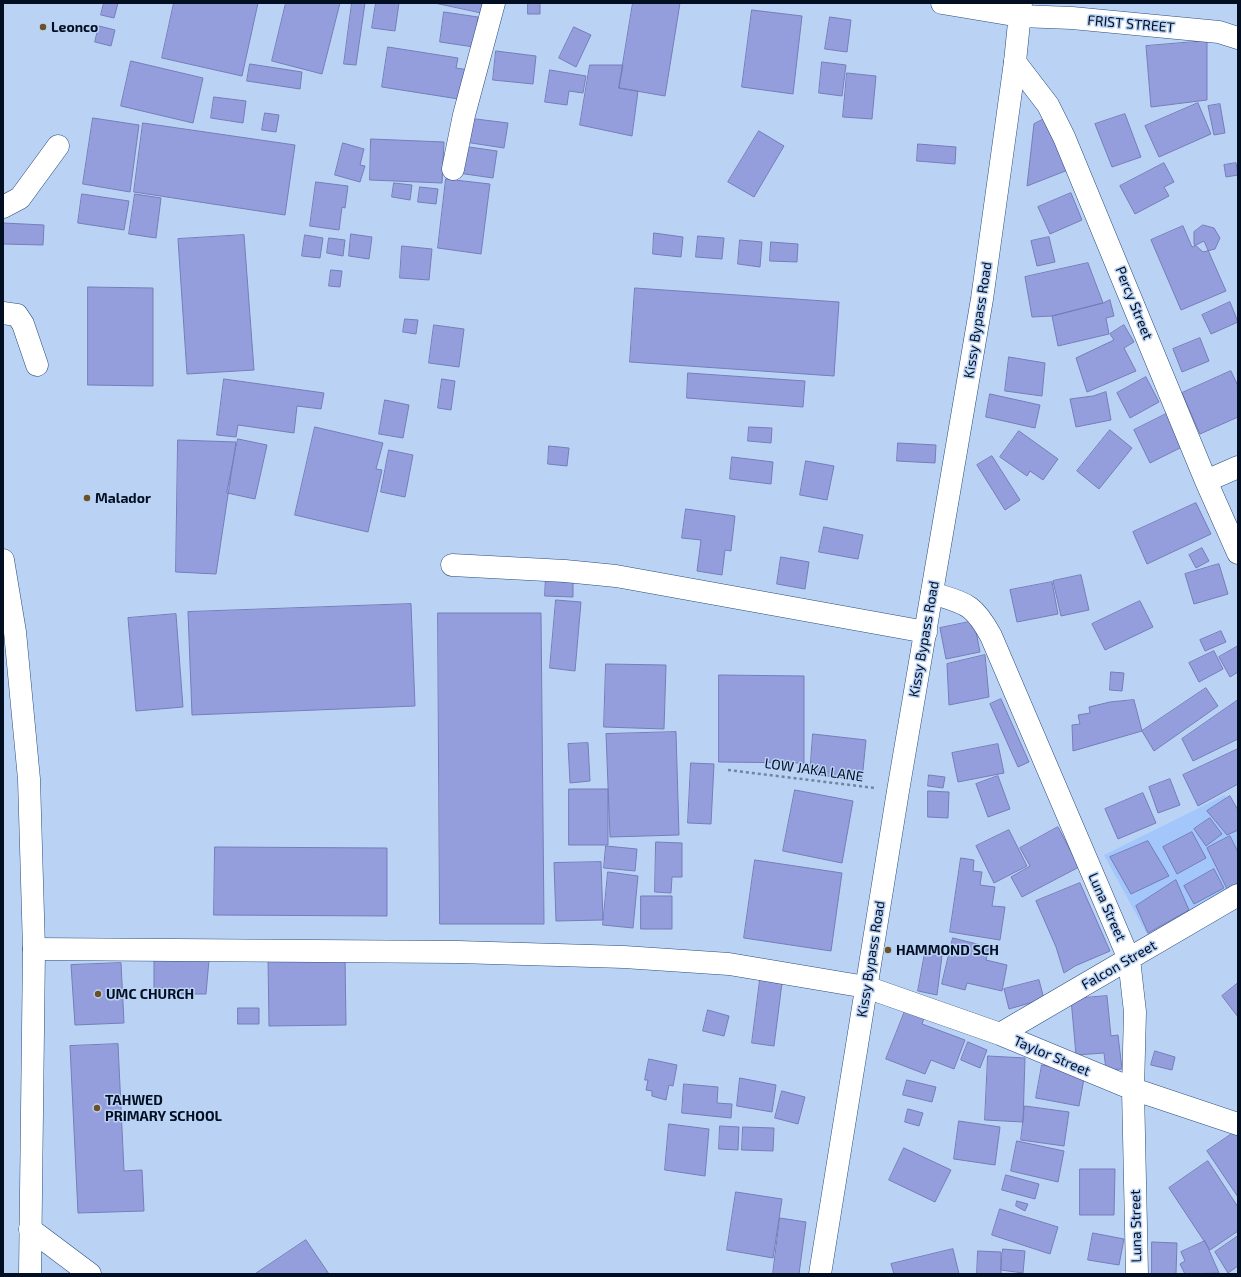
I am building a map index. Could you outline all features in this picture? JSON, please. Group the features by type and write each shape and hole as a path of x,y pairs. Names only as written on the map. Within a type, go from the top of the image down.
{"main road":[{"path":"453,169 464,115 494,3"},
{"name":"FRIST STREET","path":"942,3 1020,9 1072,18 1229,35 1238,20"},
{"name":"Kissy Bypass Road","path":"820,1274 898,791 983,292 1015,62 1020,9"},
{"name":"Percy Street","path":"1015,62 1048,105 1064,137 1206,481 1238,552"},
{"path":"3,207 20,198 58,146"},
{"path":"3,313 16,315 23,324 37,365"},
{"path":"1206,481 1238,467"},
{"path":"3,560 9,632 29,779 34,949 30,1274"},
{"path":"452,565 565,571 616,576 926,632"},
{"name":"Luna Street","path":"932,593 965,603 981,618 1129,959 1135,1012 1133,1090 1137,1274"},
{"name":"Falcon Street","path":"1000,1034 1238,895"},
{"name":"Taylor Street","path":"34,949 458,952 624,957 729,964 866,987 1000,1034 1133,1090 1238,1124"},
{"path":"30,1229 90,1274"}],"path":[{"name":"LOW JAKA LANE","path":"728,770 898,791"}],"shaded area":[{"path":"1225,795 1238,828 1238,883 1148,936 1104,855"}],"building":[{"path":"104,3 118,3 114,18 101,15"},
{"path":"174,3 258,3 242,76 162,58"},
{"path":"286,3 340,3 322,74 272,61"},
{"path":"352,3 365,3 356,65 344,64"},
{"path":"376,3 399,3 395,31 372,28"},
{"path":"435,3 485,3 483,13"},
{"path":"528,3 540,3 540,14 528,14"},
{"path":"633,3 680,3 665,96 619,88"},
{"path":"752,10 802,16 793,94 742,87"},
{"path":"444,12 478,17 474,47 440,42"},
{"path":"830,17 851,20 847,52 825,49"},
{"path":"99,26 115,30 111,46 95,42"},
{"path":"574,27 591,35 576,67 559,58"},
{"path":"1207,41 1207,100 1151,107 1146,46"},
{"path":"388,47 458,58 456,68 469,70 465,100 382,87"},
{"path":"496,51 536,56 533,84 493,80"},
{"path":"131,61 203,78 193,123 121,106"},
{"path":"822,62 846,65 842,96 819,93"},
{"path":"250,64 302,72 300,89 247,81"},
{"path":"590,65 623,65 619,88 638,91 632,136 580,125"},
{"path":"550,70 586,76 583,93 569,91 567,105 545,102"},
{"path":"847,73 876,76 872,119 843,117"},
{"path":"214,97 246,101 243,123 211,118"},
{"path":"1198,103 1211,134 1159,157 1145,126"},
{"path":"1220,104 1225,133 1214,135 1208,106"},
{"path":"265,113 279,115 276,132 262,130"},
{"path":"1125,114 1141,157 1112,167 1095,124"},
{"path":"1048,117 1068,170 1027,186 1034,124"},
{"path":"93,118 139,125 130,192 83,184"},
{"path":"468,118 508,123 504,148 465,142"},
{"path":"143,123 295,145 285,215 134,192"},
{"path":"759,131 784,146 754,197 728,182"},
{"path":"371,139 444,142 442,183 370,180"},
{"path":"343,143 364,149 360,165 365,166 360,182 335,175"},
{"path":"918,144 956,147 955,164 917,161"},
{"path":"462,146 497,151 493,178 458,173"},
{"path":"1164,163 1174,182 1164,187 1169,196 1135,214 1120,186"},
{"path":"1236,163 1238,175 1226,177 1224,165"},
{"path":"446,179 490,184 481,254 438,248"},
{"path":"316,182 348,186 345,208 342,207 339,230 310,226"},
{"path":"394,183 412,185 410,200 392,197"},
{"path":"420,187 438,189 436,204 418,202"},
{"path":"1071,193 1082,220 1050,234 1038,207"},
{"path":"82,194 129,201 124,230 78,223"},
{"path":"135,194 161,198 156,238 129,234"},
{"path":"3,223 44,225 43,245 3,244"},
{"path":"1203,225 1214,228 1220,238 1215,249 1203,252 1194,244 1194,232"},
{"path":"1183,226 1192,247 1204,241 1226,291 1181,310 1151,240"},
{"path":"654,233 683,237 681,257 653,254"},
{"path":"351,234 372,237 369,259 349,256"},
{"path":"244,235 254,370 187,374 178,239"},
{"path":"305,235 323,238 320,258 302,256"},
{"path":"698,236 724,238 722,259 696,257"},
{"path":"1049,237 1055,262 1037,266 1031,241"},
{"path":"329,238 345,240 343,256 327,253"},
{"path":"740,240 762,242 760,267 738,264"},
{"path":"771,242 798,244 797,262 770,261"},
{"path":"402,246 432,249 429,280 400,278"},
{"path":"1088,263 1103,303 1052,316 1032,317 1025,277"},
{"path":"331,270 342,271 340,287 329,286"},
{"path":"88,287 153,288 153,386 88,385"},
{"path":"635,288 839,302 834,376 630,362"},
{"path":"1110,300 1114,316 1106,318 1109,334 1058,346 1052,316"},
{"path":"1230,302 1238,322 1211,334 1202,315"},
{"path":"405,319 418,320 416,334 403,332"},
{"path":"434,325 464,329 459,367 429,363"},
{"path":"1124,325 1134,342 1124,348 1136,371 1087,392 1076,358 1114,340 1110,334"},
{"path":"1200,338 1209,361 1182,372 1173,349"},
{"path":"1009,357 1045,363 1042,396 1005,391"},
{"path":"1231,371 1238,386 1238,417 1200,434 1182,393"},
{"path":"688,373 805,381 803,407 687,398"},
{"path":"1146,377 1159,402 1130,418 1117,393"},
{"path":"224,379 324,393 321,409 297,406 294,433 238,425 236,437 217,435"},
{"path":"442,379 455,381 451,410 438,408"},
{"path":"1106,392 1111,420 1076,427 1070,399 1093,396"},
{"path":"990,394 1040,405 1035,428 986,417"},
{"path":"385,400 409,405 403,438 379,434"},
{"path":"1168,413 1184,446 1150,463 1134,430"},
{"path":"315,427 383,443 376,469 382,470 368,532 295,515"},
{"path":"749,427 772,428 771,443 748,441"},
{"path":"1110,430 1132,448 1099,489 1077,471"},
{"path":"1019,431 1058,459 1043,480 1030,471 1027,476 1000,457"},
{"path":"238,439 267,445 255,499 227,493"},
{"path":"178,440 236,442 216,574 176,572"},
{"path":"898,443 936,445 935,463 897,461"},
{"path":"549,446 569,448 567,466 548,464"},
{"path":"389,450 413,455 405,497 381,492"},
{"path":"992,456 1020,500 1005,510 977,465"},
{"path":"732,457 773,462 771,484 730,479"},
{"path":"806,461 834,466 827,500 800,495"},
{"path":"1196,503 1211,534 1147,564 1133,532"},
{"path":"686,509 735,516 731,551 725,550 722,575 697,571 701,540 682,538"},
{"path":"824,527 863,535 858,559 819,552"},
{"path":"1202,548 1209,561 1196,568 1189,555"},
{"path":"781,557 809,562 805,589 777,584"},
{"path":"1219,564 1228,594 1194,604 1185,574"},
{"path":"546,575 573,576 573,597 545,596"},
{"path":"1081,575 1089,610 1061,616 1053,581"},
{"path":"1052,582 1058,614 1017,622 1010,590"},
{"path":"556,600 581,602 575,671 550,668"},
{"path":"1140,601 1153,627 1105,650 1092,624"},
{"path":"411,604 415,706 192,715 188,612"},
{"path":"438,613 541,613 544,924 440,924"},
{"path":"176,614 183,707 136,711 128,618"},
{"path":"974,621 980,652 946,659 940,628"},
{"path":"1221,631 1226,642 1205,651 1200,640"},
{"path":"1238,646 1238,672 1230,677 1219,657"},
{"path":"1214,651 1223,669 1199,682 1189,663"},
{"path":"985,655 989,697 949,705 947,664"},
{"path":"606,664 666,665 664,729 604,727"},
{"path":"1111,672 1124,673 1122,691 1110,690"},
{"path":"719,675 804,676 804,763 719,762"},
{"path":"1206,688 1218,706 1154,751 1142,731"},
{"path":"1001,699 1029,762 1018,767 990,704"},
{"path":"1134,700 1142,731 1073,751 1072,725 1080,724 1078,715 1090,713 1089,707 1110,702"},
{"path":"1238,700 1238,739 1193,761 1182,739"},
{"path":"676,732 679,835 610,837 606,734"},
{"path":"813,734 866,740 862,780 810,774"},
{"path":"588,743 590,781 570,783 568,744"},
{"path":"998,744 1004,773 958,782 952,753"},
{"path":"1238,749 1238,784 1198,806 1183,775"},
{"path":"691,763 714,764 711,824 688,823"},
{"path":"929,775 945,777 943,788 928,786"},
{"path":"998,776 1010,809 988,817 976,784"},
{"path":"1170,779 1180,805 1158,813 1149,787"},
{"path":"569,789 608,789 608,845 569,845"},
{"path":"795,790 853,801 842,863 783,851"},
{"path":"928,791 949,792 948,818 928,817"},
{"path":"1143,793 1156,823 1118,839 1105,809"},
{"path":"1230,796 1238,810 1238,830 1227,835 1207,811"},
{"path":"1210,818 1222,834 1206,846 1194,829"},
{"path":"1058,827 1079,867 1022,897 1011,877 1030,866 1020,848"},
{"path":"1009,830 1027,866 994,883 976,846"},
{"path":"1192,832 1206,858 1177,874 1163,847"},
{"path":"1230,836 1238,852 1238,883 1227,889 1207,848"},
{"path":"1148,841 1169,876 1131,894 1110,857"},
{"path":"656,842 682,843 682,877 672,877 671,893 655,892"},
{"path":"606,846 637,849 635,871 604,868"},
{"path":"215,847 387,848 387,916 214,915"},
{"path":"961,858 974,860 973,871 982,872 980,885 995,887 992,906 1005,907 1000,940 950,932"},
{"path":"755,860 842,873 831,951 744,938"},
{"path":"601,862 603,920 556,921 554,863"},
{"path":"1214,869 1224,888 1194,904 1184,886"},
{"path":"608,872 638,876 633,928 603,925"},
{"path":"1176,880 1189,910 1148,933 1136,906"},
{"path":"1080,883 1110,951 1075,966 1064,973 1056,947 1036,901"},
{"path":"641,896 672,896 672,929 641,929"},
{"path":"953,938 989,947 986,960 1007,965 1002,991 967,983 965,990 942,984"},
{"path":"925,953 942,956 937,995 918,991"},
{"path":"345,956 346,1025 269,1026 268,957"},
{"path":"209,960 206,994 175,994 174,988 154,988 154,961"},
{"name":"UMC CHURCH","path":"121,963 124,1023 75,1025 71,965"},
{"path":"760,980 782,983 774,1046 752,1043"},
{"path":"1039,980 1044,999 1009,1009 1004,989"},
{"path":"1238,983 1238,1017 1222,996"},
{"path":"1107,996 1111,1036 1118,1035 1122,1069 1106,1070 1104,1053 1076,1055 1071,999"},
{"path":"238,1008 259,1008 259,1024 238,1024"},
{"path":"708,1010 729,1016 724,1036 703,1031"},
{"path":"905,1011 924,1018 922,1024 965,1040 954,1069 931,1060 925,1074 886,1059"},
{"path":"968,1042 987,1050 980,1068 961,1060"},
{"name":"TAHWED PRIMARY SCHOOL","path":"118,1044 124,1171 142,1170 144,1211 78,1213 70,1046"},
{"path":"1155,1051 1175,1057 1172,1070 1151,1065"},
{"path":"988,1056 1025,1058 1023,1122 985,1120"},
{"path":"649,1059 677,1065 673,1086 669,1085 666,1100 652,1096 652,1091 646,1090 648,1080 645,1080"},
{"path":"1042,1065 1085,1073 1079,1106 1036,1098"},
{"path":"740,1078 776,1085 772,1112 737,1106"},
{"path":"907,1080 936,1087 932,1102 903,1095"},
{"path":"684,1084 718,1087 717,1103 732,1104 731,1118 682,1113"},
{"path":"782,1091 805,1097 798,1124 775,1118"},
{"path":"1025,1106 1069,1112 1064,1146 1021,1140"},
{"path":"908,1109 923,1113 919,1126 905,1122"},
{"path":"959,1121 1000,1127 995,1165 954,1159"},
{"path":"669,1124 709,1129 705,1176 665,1170"},
{"path":"720,1126 739,1127 738,1150 719,1149"},
{"path":"743,1127 774,1128 773,1151 742,1150"},
{"path":"1236,1131 1238,1134 1238,1197 1207,1151"},
{"path":"1017,1141 1064,1151 1058,1182 1011,1171"},
{"path":"904,1148 951,1170 935,1202 889,1180"},
{"path":"1208,1161 1238,1207 1238,1231 1210,1250 1169,1188"},
{"path":"1080,1169 1115,1169 1114,1215 1080,1215"},
{"path":"1006,1175 1039,1184 1035,1199 1002,1190"},
{"path":"736,1192 782,1199 773,1258 727,1250"},
{"path":"1017,1201 1028,1204 1025,1211 1016,1206"},
{"path":"1000,1209 1058,1227 1050,1254 992,1235"},
{"path":"780,1218 806,1222 799,1274 773,1274"},
{"path":"1093,1233 1124,1239 1119,1265 1088,1260"},
{"path":"1238,1236 1238,1266 1228,1273 1215,1252"},
{"path":"306,1240 329,1274 255,1274"},
{"path":"1205,1241 1219,1273 1185,1274 1180,1264 1185,1261 1181,1252"},
{"path":"1152,1242 1177,1243 1176,1274 1152,1274"},
{"path":"953,1249 959,1274 894,1274 891,1264"},
{"path":"1003,1249 1025,1251 1023,1273 1001,1270"},
{"path":"978,1251 1001,1252 1001,1274 977,1274"}],"place":[{"name":"Leonco","path":"43,27"},
{"name":"Malador","path":"87,498"},
{"name":"HAMMOND SCH","path":"888,950"},
{"name":"UMC CHURCH","path":"98,994"},
{"name":"TAHWED PRIMARY SCHOOL","path":"97,1108"}]}
